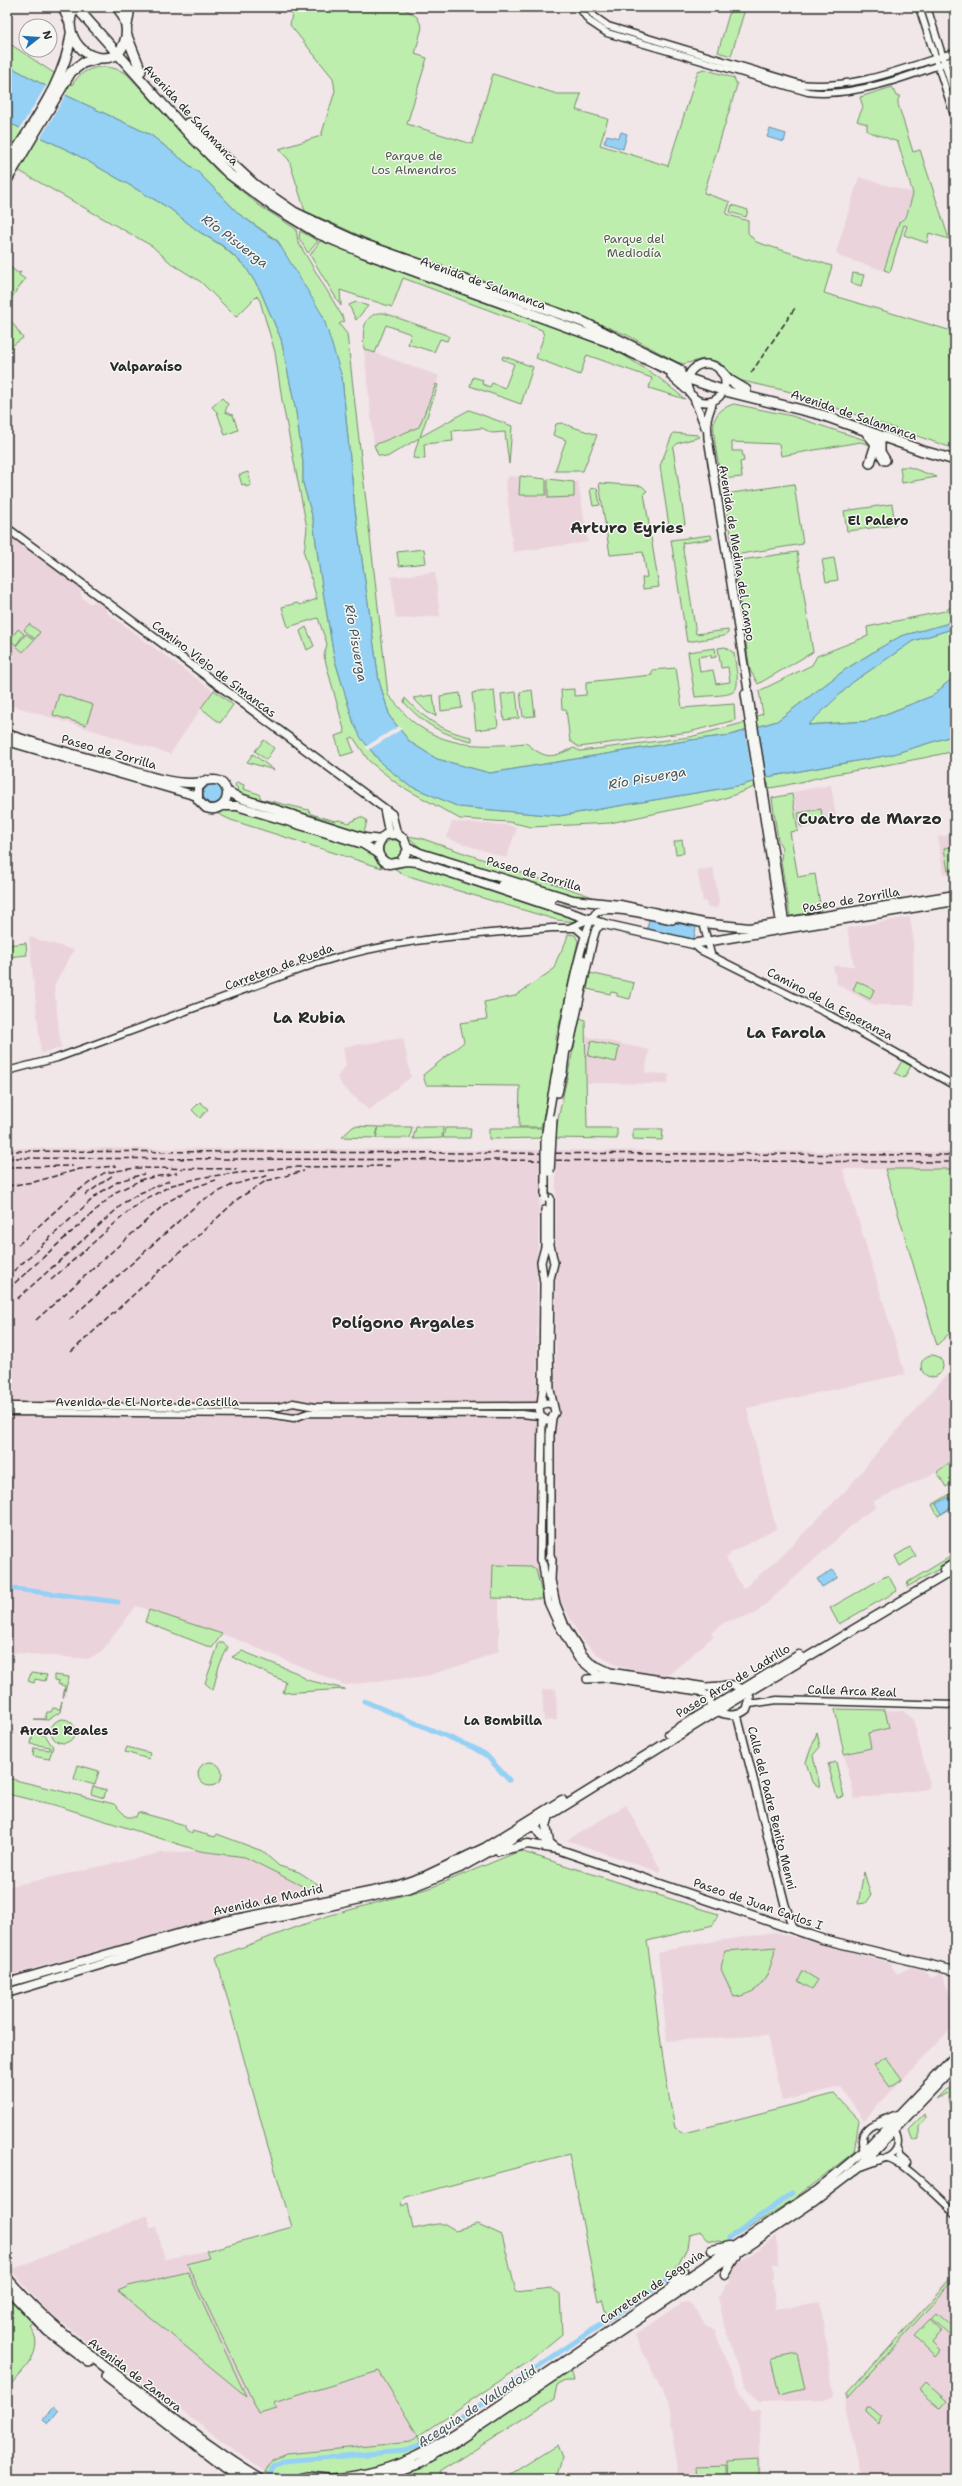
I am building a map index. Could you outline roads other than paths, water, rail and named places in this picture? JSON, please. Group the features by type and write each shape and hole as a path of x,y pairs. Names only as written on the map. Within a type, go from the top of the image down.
{"highway":[{"path":"7,180 63,78 68,58 71,34 69,21 63,7"},
{"path":"69,21 76,7"},
{"name":"Avenida de Salamanca","path":"76,7 141,71 196,132 229,164 255,185 294,212 363,244 583,322 688,376"},
{"name":"Avenida de Salamanca","path":"84,7 191,136 229,174 292,218 362,252 582,331 621,347 663,369 791,406 881,437 955,460"},
{"path":"117,7 127,25"},
{"path":"130,7 127,36 141,71"},
{"path":"71,34 80,49 100,58"},
{"path":"7,166 63,78 76,68 100,58 108,58 120,52 127,36"},
{"path":"663,369 690,392"},
{"path":"721,371 729,380 746,390"},
{"name":"Avenida de Salamanca","path":"725,388 746,390 797,401 881,437 955,454"},
{"path":"864,431 876,444 870,463"},
{"path":"881,437 880,452 885,460"},
{"name":"Avenida de Zamora","path":"7,2278 40,2319"},
{"name":"Avenida de Zamora","path":"7,2288 40,2319 86,2356 225,2467 246,2479"},
{"path":"40,2319 57,2323"},
{"path":"40,2319 47,2337"},
{"path":"77,2337 86,2356"},
{"path":"66,2351 86,2356"},
{"name":"Avenida de Zamora","path":"86,2356 221,2455 260,2479"},
{"path":"225,2467 240,2479"},
{"path":"300,2479 309,2477 327,2479"}],"main road":[{"path":"688,376 698,366 712,366 721,371 725,388 713,401 690,392"},
{"name":"Avenida de Medina del Campo","path":"688,376 690,392 708,438"},
{"name":"Avenida de Medina del Campo","path":"713,401 707,419 708,438 782,926"},
{"name":"Camino Viejo de Simancas","path":"7,528 392,814 393,834"},
{"name":"Paseo de Zorrilla","path":"7,734 156,778 191,783 206,780 218,780 228,791 240,798 365,838 381,840"},
{"name":"Paseo de Zorrilla","path":"7,741 197,796 200,804 206,808 214,810 223,806 237,806 363,844 378,853 386,863 395,864 401,861 418,862 603,923 693,944 782,926 955,895"},
{"path":"197,796 198,788 206,780"},
{"path":"223,806 227,799 228,791"},
{"path":"378,853 381,840 393,834 404,839 411,849 422,856 550,900"},
{"path":"401,861 411,849"},
{"name":"Paseo de Zorrilla","path":"411,849 573,900 620,905 680,919 749,928 782,926 955,901"},
{"name":"Paseo de Zorrilla","path":"590,919 597,911 611,910 674,920 680,919"},
{"path":"546,1555 540,1406 543,1387 543,1263 548,1198 550,1118 565,1024 584,935 590,919"},
{"path":"550,1118 562,1075 593,939 596,929 603,923"},
{"path":"562,1075 569,1023 583,960"},
{"path":"547,1564 540,1560 546,1555 552,1418 555,1412 552,1404 549,1350 550,1286 554,1263 552,1258 548,1198"},
{"path":"543,1263 547,1256 552,1258"},
{"path":"543,1263 548,1269 553,1267"},
{"path":"540,1406 546,1403 552,1404"},
{"path":"541,1417 552,1418"},
{"path":"546,1555 552,1559 547,1564 548,1602 558,1624 578,1658 607,1678"},
{"name":"Paseo Arco de Ladrillo","path":"530,1824 955,1563"},
{"name":"Paseo Arco de Ladrillo","path":"746,1690 955,1569"},
{"path":"587,1679 607,1678 699,1691 710,1697 714,1710 737,1715 747,1709 750,1704 746,1690 734,1685 706,1687 598,1672"},
{"path":"710,1697 715,1689 721,1686"},
{"name":"Paseo Arco de Ladrillo","path":"530,1824 549,1816 714,1710"},
{"name":"Calle del Padre Benito Menni","path":"737,1715 786,1908 794,1930"},
{"path":"549,1816 546,1826 550,1842"},
{"name":"Paseo de Juan Carlos I","path":"530,1824 542,1837 557,1849"},
{"name":"Avenida de Madrid","path":"433,1880 476,1860 530,1824"},
{"name":"Avenida de Madrid","path":"7,1984 216,1923 393,1887 457,1863 530,1824"},
{"name":"Paseo de Juan Carlos I","path":"507,1847 528,1844 557,1849 794,1930 875,1952 955,1971"},
{"name":"Avenida de Madrid","path":"7,1993 195,1936 381,1895 451,1876 507,1847"},
{"name":"Carretera de Segovia","path":"892,2128 903,2111 955,2056"},
{"name":"Carretera de Segovia","path":"327,2479 356,2477 380,2472 415,2458 446,2440 666,2292 813,2202 858,2167 867,2154 955,2066"},
{"path":"879,2123 903,2111"},
{"name":"Carretera de Segovia","path":"376,2479 419,2464 450,2446 675,2295 867,2154"},
{"path":"858,2167 884,2158"},
{"path":"712,2250 739,2247"},
{"path":"725,2275 739,2247"},
{"path":"666,2292 683,2270"},
{"path":"675,2295 695,2290"}],"street":[{"path":"579,7 586,18 601,29 800,84 815,86 860,82 955,52"},
{"path":"587,7 608,26 626,36 795,90 817,93 867,87 955,59"},
{"path":"919,7 955,118"},
{"path":"926,7 955,96"},
{"name":"Carretera de Rueda","path":"569,928 590,919"},
{"path":"703,923 711,954"},
{"name":"Carretera de Rueda","path":"7,1071 57,1058 315,964 389,944 431,938 569,928 576,928 584,935"},
{"name":"Camino de la Esperanza","path":"693,944 700,950 711,954 826,1013 955,1086"},
{"name":"Avenida de El Norte de Castilla","path":"7,1406 287,1406 292,1403 299,1406 475,1408 540,1406"},
{"path":"287,1406 286,1411 288,1415"},
{"path":"299,1406 299,1415"},
{"name":"Avenida de El Norte de Castilla","path":"7,1412 288,1415 294,1418 299,1415 516,1414 541,1417"},
{"name":"Calle Arca Real","path":"750,1704 777,1700 955,1705"},
{"path":"955,2208 902,2159 898,2148 898,2136 892,2128 879,2123 871,2126 864,2136 867,2154 894,2159 906,2168 955,2213"},
{"path":"884,2158 898,2148"}],"water":[{"name":"Río Pisuerga","path":"7,65 44,85 151,135 199,173 239,214 278,242 323,316 342,377 355,510 379,681 390,717 410,742 437,759 490,773 691,740 731,735 777,721 846,669 878,649 901,636 946,624 955,615 955,628 913,641 853,682 808,725 868,721 932,696 955,676 955,735 890,755 767,777 743,785 559,816 459,807 408,785 382,764 361,738 354,724 334,657 320,573 313,519 303,483 303,462 296,412 281,339 260,290 245,266 223,246 198,231 169,208 72,152 7,122"},
{"path":"770,129 786,134 784,142 767,137"},
{"path":"621,132 627,134 623,149 604,143 607,135 619,138"},
{"path":"213,784 220,787 223,794 220,801 213,804 206,801 203,794 206,787"},
{"path":"649,918 696,927 694,939 647,930"},
{"path":"949,1497 954,1505 941,1514 936,1504"},
{"path":"832,1570 836,1573 837,1578 822,1587 817,1579"},
{"path":"53,2407 58,2411 48,2424 43,2420"}],"waterway":[{"name":"Acequia de Valladolid","path":"7,1588 118,1602"},
{"name":"Acequia de Valladolid","path":"364,1701 474,1748 486,1755 509,1780"},
{"name":"Acequia de Valladolid","path":"729,2238 792,2193"},
{"name":"Acequia de Valladolid","path":"270,2474 274,2465 283,2461 404,2451 419,2446 666,2281"}],"tunnel":[{"path":"551,900 571,909 582,921 586,938 583,960"}],"railway":[{"path":"751,373 795,308"},
{"path":"7,1151 955,1155"},
{"path":"7,1158 955,1162"},
{"path":"7,1167 73,1166"},
{"path":"7,1186 34,1182 80,1169 116,1166"},
{"path":"51,1280 130,1210 144,1200 172,1185 204,1177 290,1167 392,1166"},
{"path":"18,1245 76,1192 104,1173 135,1168 237,1169"},
{"path":"71,1352 239,1198 266,1181 304,1171"},
{"path":"8,1289 116,1192 143,1179 177,1173"},
{"path":"7,1277 98,1194 119,1181 144,1174"},
{"path":"85,1195 113,1175"},
{"path":"69,1320 201,1201 232,1185 270,1175"},
{"path":"36,1320 166,1203 192,1188 216,1180"},
{"path":"17,1299 125,1202 140,1193 169,1181"}],"district":[{"name":"Valparaíso","path":"146,366"},
{"name":"El Palero","path":"878,520"},
{"name":"Arturo Eyries","path":"627,527"},
{"name":"Cuatro de Marzo","path":"870,818"},
{"name":"La Rubia","path":"309,1017"},
{"name":"La Farola","path":"786,1032"},
{"name":"Polígono Argales","path":"403,1322"},
{"name":"La Bombilla","path":"503,1720"},
{"name":"Arcas Reales","path":"64,1730"}],"park label":[{"name":"Parque de Los Almendros","path":"414,163"},
{"name":"Parque del Mediodía","path":"634,246"}]}
